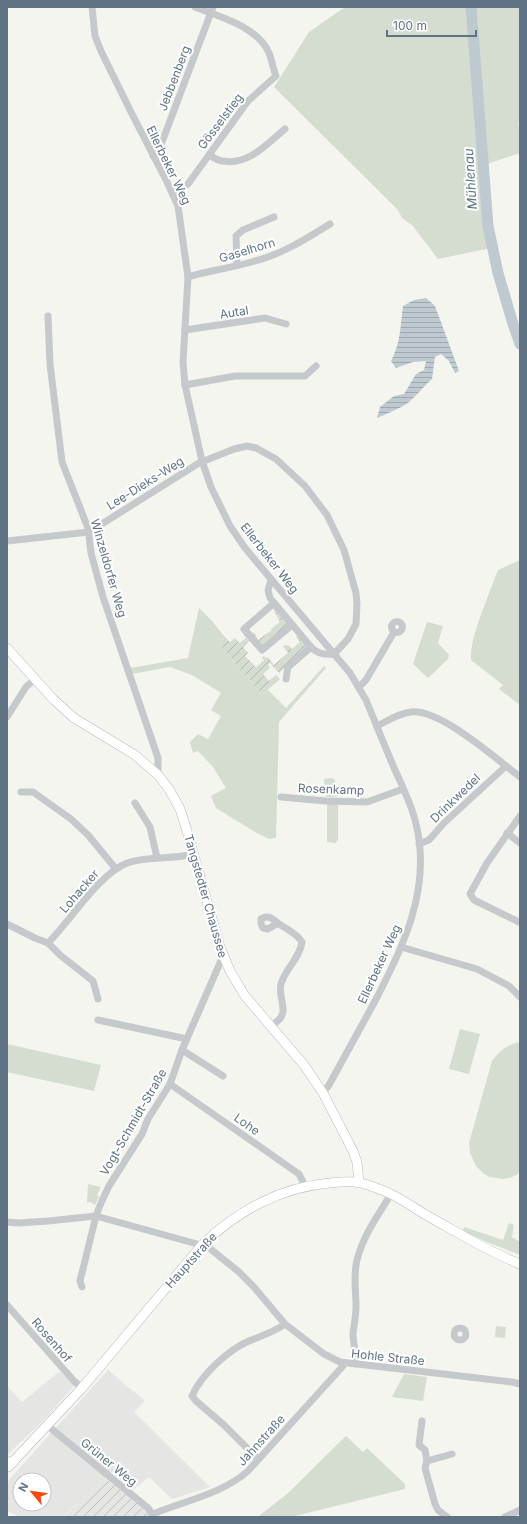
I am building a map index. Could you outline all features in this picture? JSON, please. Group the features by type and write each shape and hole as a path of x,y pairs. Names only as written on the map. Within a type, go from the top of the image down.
{"main road":[{"name":"Tangstedter Chaussee","path":"7,648 53,699 74,718 135,755 158,775 169,789 177,804 194,854 223,956 238,985 270,1026 304,1065 323,1093 353,1151 357,1162 359,1183"},
{"name":"Hauptstraße","path":"9,1465 48,1426 82,1388 218,1229 245,1211 272,1197 303,1187 349,1181 359,1183 391,1194 471,1241 520,1264"}],"street":[{"name":"Ellerbeker Weg","path":"92,7 94,30 101,51 174,195 181,218 188,277 183,362 185,385 202,461 212,489 230,526 245,548 359,686 404,789 416,824 419,844 420,875 414,912 401,947 351,1046 323,1093"},
{"name":"Gösselstieg","path":"174,195 188,184 248,101 276,76 269,53 260,39 248,29 212,10 195,7"},
{"name":"Jebbenberg","path":"153,156 159,150 212,10"},
{"path":"209,155 222,161 235,162 248,158 286,129"},
{"path":"237,265 236,236 243,230 274,217"},
{"name":"Gaselhorn","path":"188,277 273,255 303,241 330,224"},
{"name":"Winzeldorfer Weg","path":"48,316 50,364 62,462 89,532 91,553 101,590 158,758 158,775"},
{"name":"Autal","path":"185,330 265,318 286,324"},
{"path":"185,385 235,376 304,376 316,366"},
{"name":"Lee-Dieks-Weg","path":"7,541 89,532 202,461 234,449 247,446 256,448 276,459 294,474 305,486 327,515 348,561 355,583 357,604 356,624 348,639 334,654"},
{"path":"271,580 268,594 292,625 316,652 323,654 334,654"},
{"path":"274,603 244,629 262,650 292,625"},
{"path":"359,686 366,680 374,668 378,658 394,632"},
{"path":"286,679 288,667 311,647"},
{"path":"7,717 10,707 26,687 35,679"},
{"path":"377,726 402,714 410,712 419,712 430,715 453,728 520,777"},
{"name":"Drinkwedel","path":"419,844 429,840 449,819 506,766"},
{"name":"Rosenkamp","path":"281,797 326,801 368,802 404,789"},
{"path":"21,792 33,792 71,819 88,835 116,869"},
{"path":"134,803 150,827 157,858"},
{"path":"519,922 474,900 470,894 481,872 520,816"},
{"path":"507,833 520,843"},
{"name":"Lohacker","path":"48,943 99,883 116,869 127,863 140,859 178,857 194,854"},
{"path":"270,1026 278,1021 282,1015 284,1007 281,994 281,985 287,971 301,948 302,942 298,936 278,923"},
{"path":"7,924 48,943 60,955 93,981 98,999"},
{"path":"401,947 477,969 509,986 520,997"},
{"name":"Vogt-Schmidt-Straße","path":"82,1287 80,1281 96,1216 109,1186 170,1084 182,1050 223,956"},
{"path":"98,1020 187,1039"},
{"path":"182,1050 224,1076"},
{"name":"Lohe","path":"170,1084 299,1174 304,1182 303,1187"},
{"path":"355,1364 356,1354 353,1336 356,1306 355,1279 357,1261 360,1250 374,1221 391,1194"},
{"path":"7,1222 19,1223 96,1216"},
{"name":"Hohle Straße","path":"96,1216 212,1249 253,1286 285,1324 324,1354 344,1363 520,1384"},
{"name":"Rosenhof","path":"7,1305 74,1381 82,1388"},
{"path":"258,1459 224,1424 192,1396 202,1380 229,1352 285,1324"},
{"name":"Jahnstraße","path":"153,1515 239,1479 248,1471 343,1366 344,1363"},
{"path":"422,1421 419,1444 425,1450 425,1468 435,1504 438,1510 447,1517"},
{"name":"Grüner Weg","path":"48,1426 148,1508 153,1515"},
{"path":"426,1461 452,1454"},
{"path":"505,1517 520,1510"}],"shaded area":[{"path":"345,7 520,7 520,121 518,123 520,131 520,153 487,164 495,245 491,248 438,259 412,225 402,218 398,210 274,87 309,32"},
{"path":"426,298 435,306 459,371 455,373 449,361 441,354 435,357 432,379 405,404 394,411 377,418 380,407 394,396 404,394 416,374 424,370 426,361 413,362 396,368 391,361 397,347 401,328 403,306 414,300"},
{"path":"520,560 520,705 499,689 503,685 471,660 471,651 485,603 498,570"},
{"path":"272,607 274,607 289,625 262,647 248,628 252,633 254,632 258,640 272,630 271,629 280,622"},
{"path":"199,608 224,636 220,645 262,695 268,690 286,708 324,666 326,668 279,722 276,838 269,839 257,833 216,808 211,796 226,788 213,767 198,751 193,753 190,742 198,734 208,739 221,716 211,710 221,693 192,675 170,667 132,674 130,668 188,658"},
{"path":"427,622 443,626 438,643 449,655 448,659 428,678 413,664"},
{"path":"244,631 251,639 243,647 248,653 245,656 256,667 264,660 262,658 264,656 266,658 268,657 274,665 288,653 283,646 288,645 292,649 300,642 296,637 299,635 307,645 306,649 279,673 270,663 268,665 270,668 263,674 269,681 276,675 280,679 262,695 220,645 224,636 230,642 235,638 240,643 246,638 242,632"},
{"path":"324,779 334,779 335,781 337,797 326,797"},
{"path":"327,804 338,804 338,840 335,843 327,842"},
{"path":"460,1029 480,1034 469,1074 449,1069"},
{"path":"520,1042 520,1173 510,1178 502,1179 490,1177 484,1174 476,1166 470,1153 469,1143 492,1061 504,1048"},
{"path":"7,1044 101,1065 94,1091 7,1072"},
{"path":"88,1184 101,1187 97,1195 99,1197 95,1205 90,1202 87,1203"},
{"path":"509,1223 514,1225 512,1237 520,1242 520,1255 463,1231 464,1227 503,1240"},
{"path":"496,1326 506,1327 505,1338 495,1337"},
{"path":"108,1370 145,1401 134,1412 210,1487 172,1499 149,1477 134,1489 112,1472 63,1517 20,1517 7,1511 7,1482 12,1476 12,1512 52,1512 52,1472 16,1472"},
{"path":"60,1371 74,1386 42,1422 7,1455 7,1386 22,1402"},
{"path":"404,1374 427,1377 423,1401 392,1397"},
{"path":"346,1436 363,1452 367,1448 405,1484 405,1489 291,1517 261,1517 260,1515 287,1494"},
{"path":"105,1478 144,1508 150,1517 64,1517"}],"waterway":[{"name":"Mühlenau","path":"471,7 488,226 498,273 520,344"}]}
